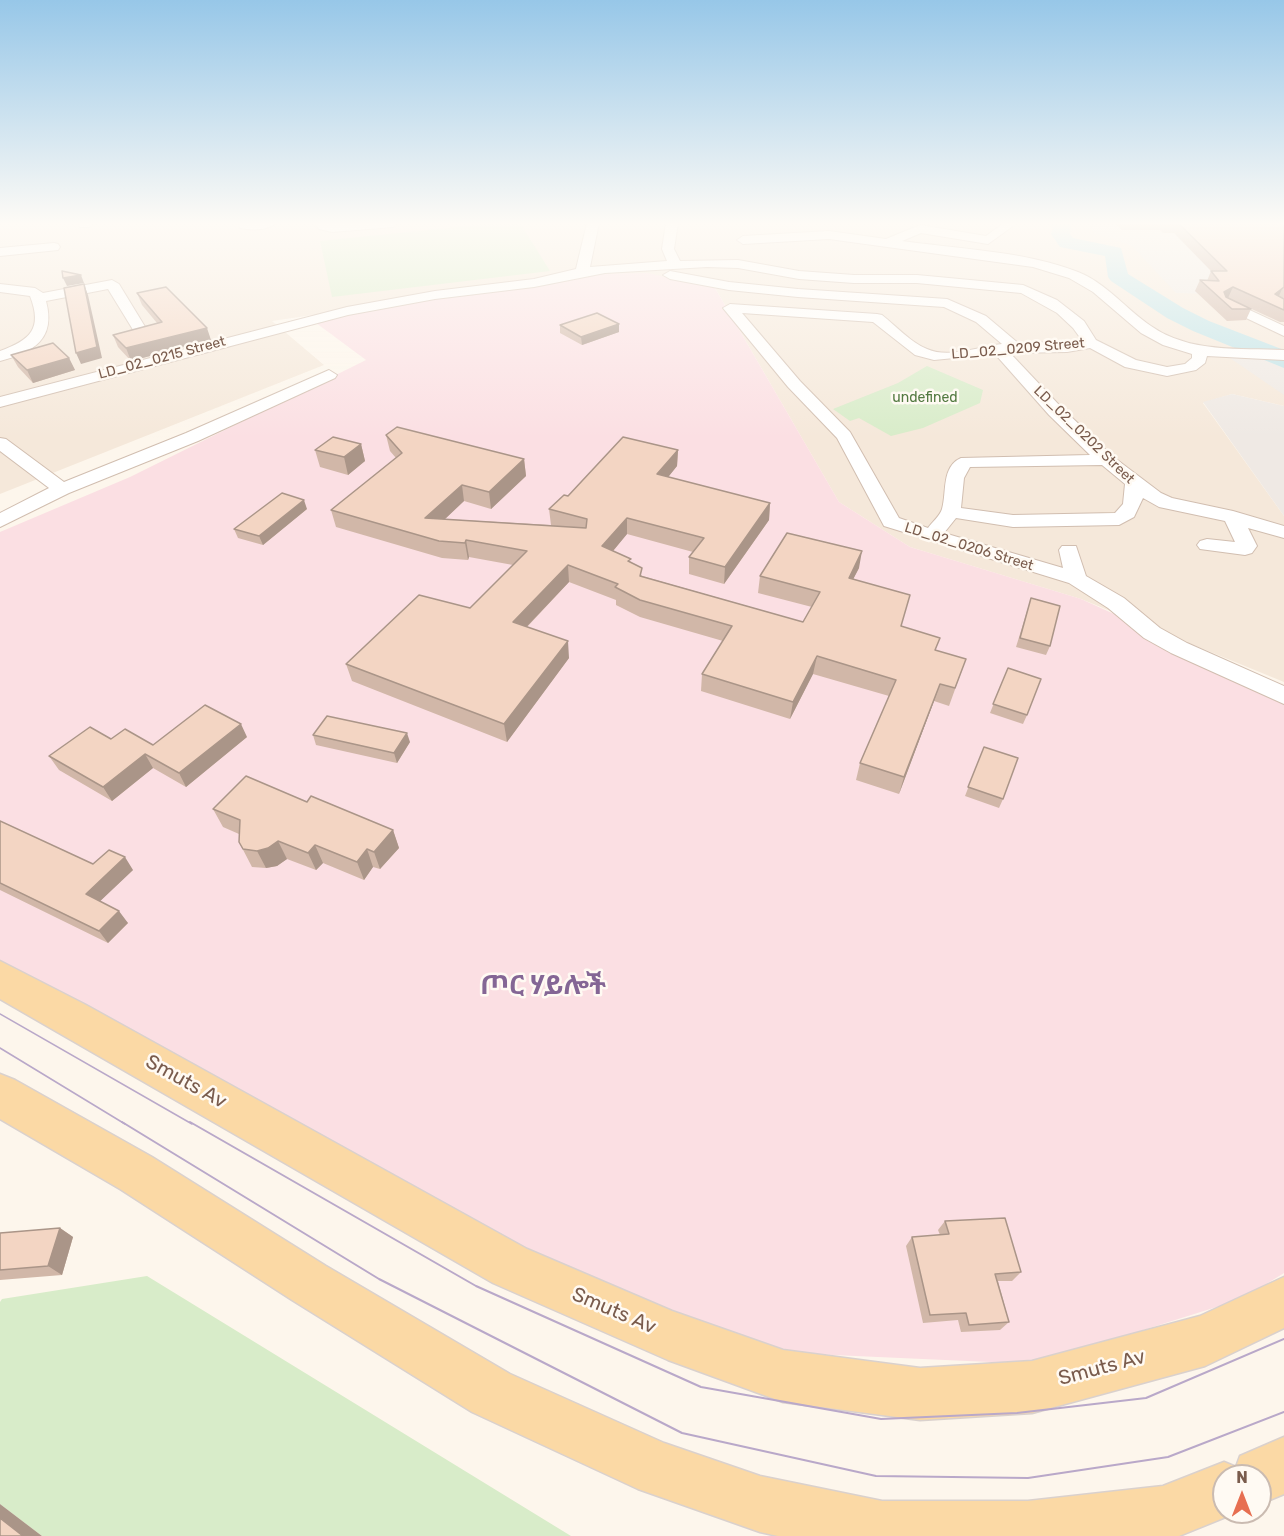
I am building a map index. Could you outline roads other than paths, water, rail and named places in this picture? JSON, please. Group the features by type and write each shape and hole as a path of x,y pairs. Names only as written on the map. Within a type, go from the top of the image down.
{"main road":[{"name":"Smuts Av","path":"0,980 72,1018 510,1266 668,1335 783,1376 920,1394 1032,1388 1205,1340 1284,1302"},
{"path":"0,1095 136,1173 309,1283 491,1393 658,1469 760,1504 882,1530 1028,1530 1163,1514 1212,1495"}],"street":[{"path":"0,356 20,349 41,332 43,324 37,295"},
{"path":"39,298 56,295"},
{"path":"119,295 140,330"},
{"name":"LD_02_0215 Street","path":"0,402 347,311 438,295"},
{"path":"730,308 731,295"},
{"name":"LD_02_0202 Street","path":"819,295 947,303 981,319 1055,411 1134,484 1166,503 1233,517 1284,532"},
{"name":"LD_02_0215 Street","path":"1039,295 1058,307 1085,332 1090,342"},
{"path":"1105,295 1146,330 1168,342 1199,351 1280,355"},
{"path":"1228,304 1284,332"},
{"name":"LD_02_0209 Street","path":"730,308 877,318 926,354 962,354 1006,348 1060,347 1090,342 1127,362 1149,369 1171,371 1195,365 1200,360 1199,351"},
{"name":"LD_02_0206 Street","path":"730,308 794,384 844,436 891,522 1076,579 1116,603 1152,633 1179,648 1284,696"},
{"path":"0,521 62,489 192,437 329,375"},
{"path":"0,443 62,489"},
{"path":"932,536 951,511 960,465 967,462 1106,460"},
{"path":"951,511 973,518 1002,521 1119,519 1126,516 1135,500 1134,484"},
{"path":"1207,544 1245,549 1247,546 1233,517"},
{"path":"1069,550 1076,579"}],"waterway":[{"path":"1146,295 1201,326 1281,357 1284,361"}],"tram line":[{"path":"0,1014 192,1124"},
{"path":"0,1048 125,1124"},
{"path":"122,1122 379,1279 682,1433 876,1476 1028,1478 1168,1457 1284,1412"},
{"path":"190,1122 476,1286 701,1387 881,1419 1017,1413 1146,1398 1284,1339"}],"district":[{"name":"ጦር ሃይሎች","path":"543,986"}],"park label":[{"name":"undefined","path":"925,398"}]}
